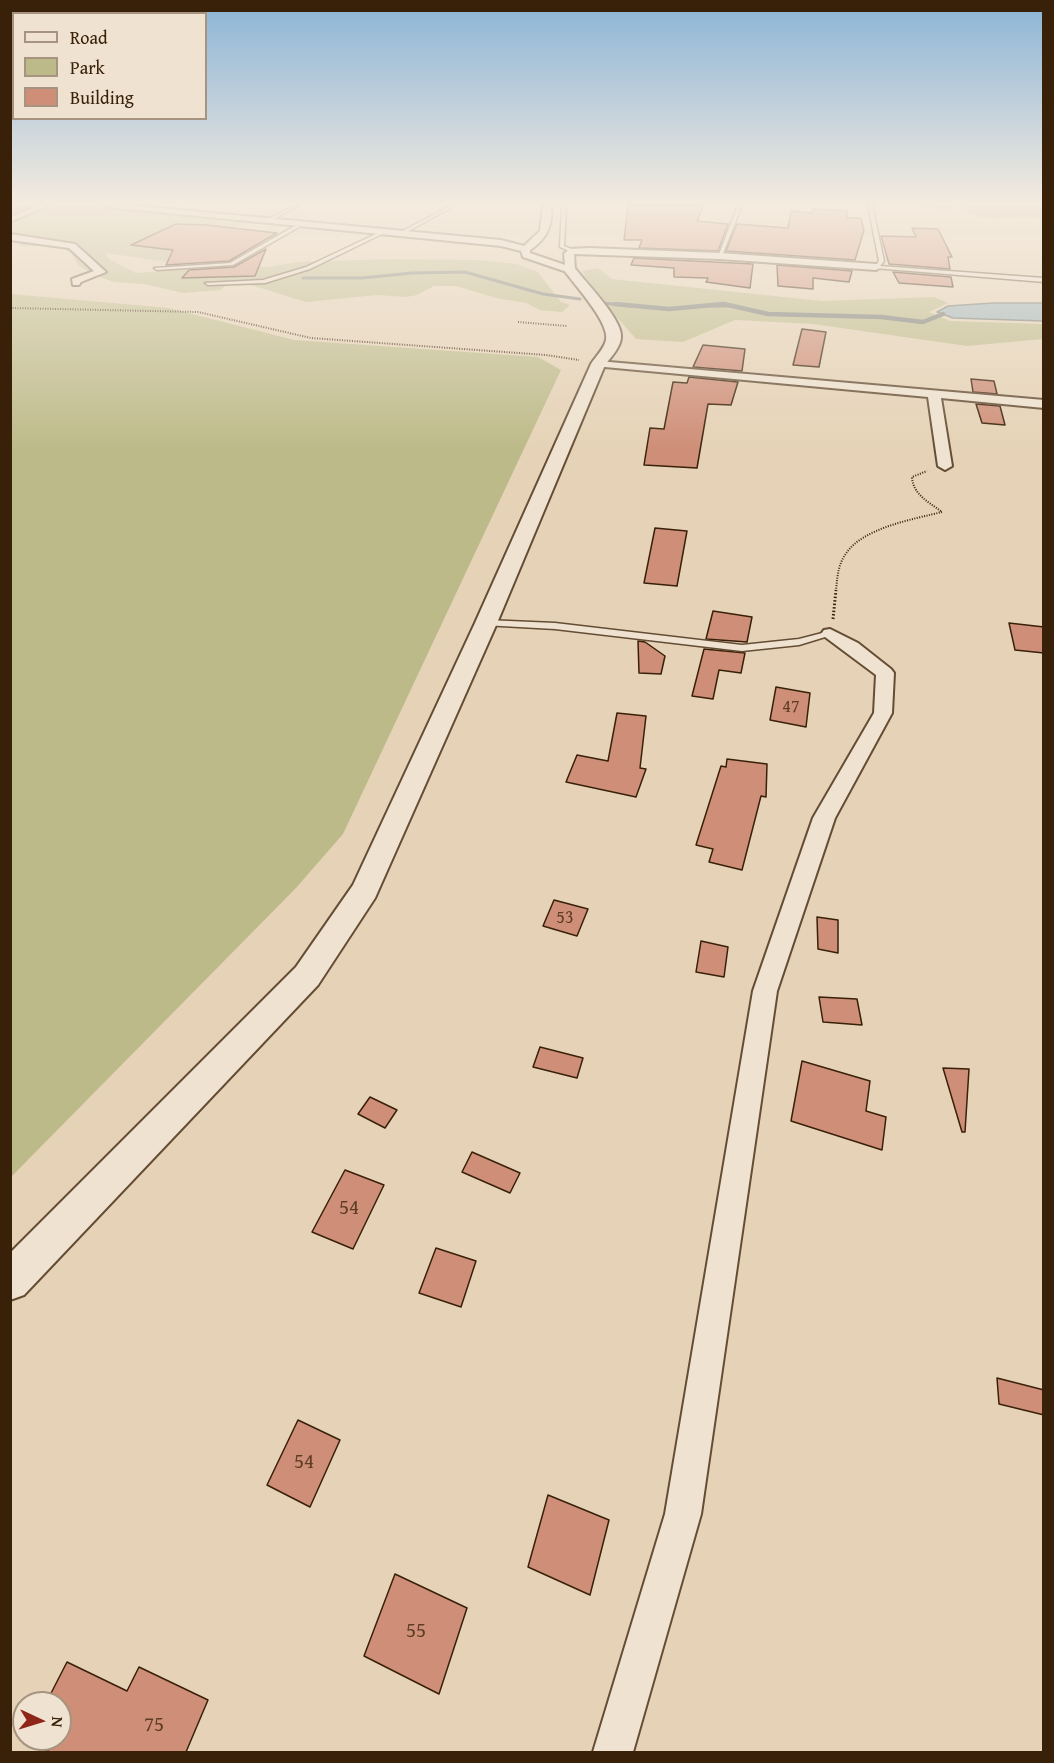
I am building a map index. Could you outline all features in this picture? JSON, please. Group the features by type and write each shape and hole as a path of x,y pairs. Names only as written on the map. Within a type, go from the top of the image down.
{"street":[{"path":"10,1281 307,976 365,890 486,623 598,364 612,345 614,335 609,321 588,287"},
{"path":"598,364 1044,404"},
{"path":"934,394 945,466"},
{"path":"613,1752 683,1514 765,991 824,819 883,713 885,673 852,647 830,634"}],"lane":[{"path":"486,623 555,626 742,648 799,642 830,634"}],"path":[{"path":"10,308 198,312 311,338 546,355 598,364"},
{"path":"518,322 567,326"},
{"path":"830,634 839,574 846,553 870,533 942,512 915,492 912,477 945,466"}],"green space":[{"path":"158,287 224,287 220,290 183,293"},
{"path":"258,287 432,287 417,295 406,297 377,295 306,302"},
{"path":"460,287 550,287 561,302 570,305 562,312 540,310 526,303 496,298"},
{"path":"592,287 691,287 822,301 934,297 948,303 929,312 950,321 1043,324 1043,339 967,346 813,324 735,320 683,342 636,339"},
{"path":"11,294 169,308 294,340 538,357 561,370 343,834 296,888 11,1177"}],"water":[{"path":"1043,303 1043,321 953,318 937,312 948,306"}],"building":[{"path":"802,329 826,332 819,367 793,365"},
{"path":"703,345 745,349 742,371 693,367"},
{"path":"689,377 738,382 731,405 708,404 697,468 644,465 650,428 664,429 673,382 687,383"},
{"path":"971,379 994,381 997,394 973,392"},
{"path":"976,404 1000,406 1005,425 982,423"},
{"path":"655,528 687,531 677,586 644,583"},
{"path":"713,611 752,617 747,642 706,639"},
{"path":"1009,623 1044,627 1044,653 1015,650"},
{"path":"638,641 645,642 665,656 661,674 639,673"},
{"path":"704,649 745,653 741,673 719,670 713,699 692,696"},
{"path":"776,687 810,693 806,727 770,720"},
{"path":"617,713 646,716 640,768 646,769 636,797 566,782 577,755 608,761"},
{"path":"727,759 767,764 766,797 761,796 742,870 709,862 713,849 696,845 721,766 726,767"},
{"path":"554,900 588,909 577,936 543,926"},
{"path":"817,917 838,920 838,953 818,949"},
{"path":"701,941 728,947 724,977 696,972"},
{"path":"819,997 857,999 862,1025 823,1022"},
{"path":"540,1047 583,1058 577,1078 533,1067"},
{"path":"802,1061 870,1081 866,1111 886,1117 882,1150 791,1121"},
{"path":"943,1068 969,1069 965,1132 962,1132"},
{"path":"370,1097 397,1110 385,1128 358,1114"},
{"path":"472,1152 520,1173 510,1193 462,1172"},
{"path":"345,1170 384,1185 353,1249 312,1232"},
{"path":"436,1248 476,1261 461,1307 419,1293"},
{"path":"997,1378 1044,1390 1044,1415 999,1404"},
{"path":"298,1420 340,1440 310,1507 267,1485"},
{"path":"548,1495 609,1520 590,1595 528,1567"},
{"path":"395,1574 467,1608 439,1694 364,1656"},
{"path":"67,1662 127,1691 139,1667 208,1700 186,1752 50,1752 48,1751 72,1751 72,1691 52,1691"}],"waterway":[{"path":"519,287 543,294 580,299"},
{"path":"603,303 631,306"},
{"path":"615,304 669,309 723,304"},
{"path":"724,304 768,314 881,317 923,322 943,314"},
{"path":"707,306 731,306"}]}
